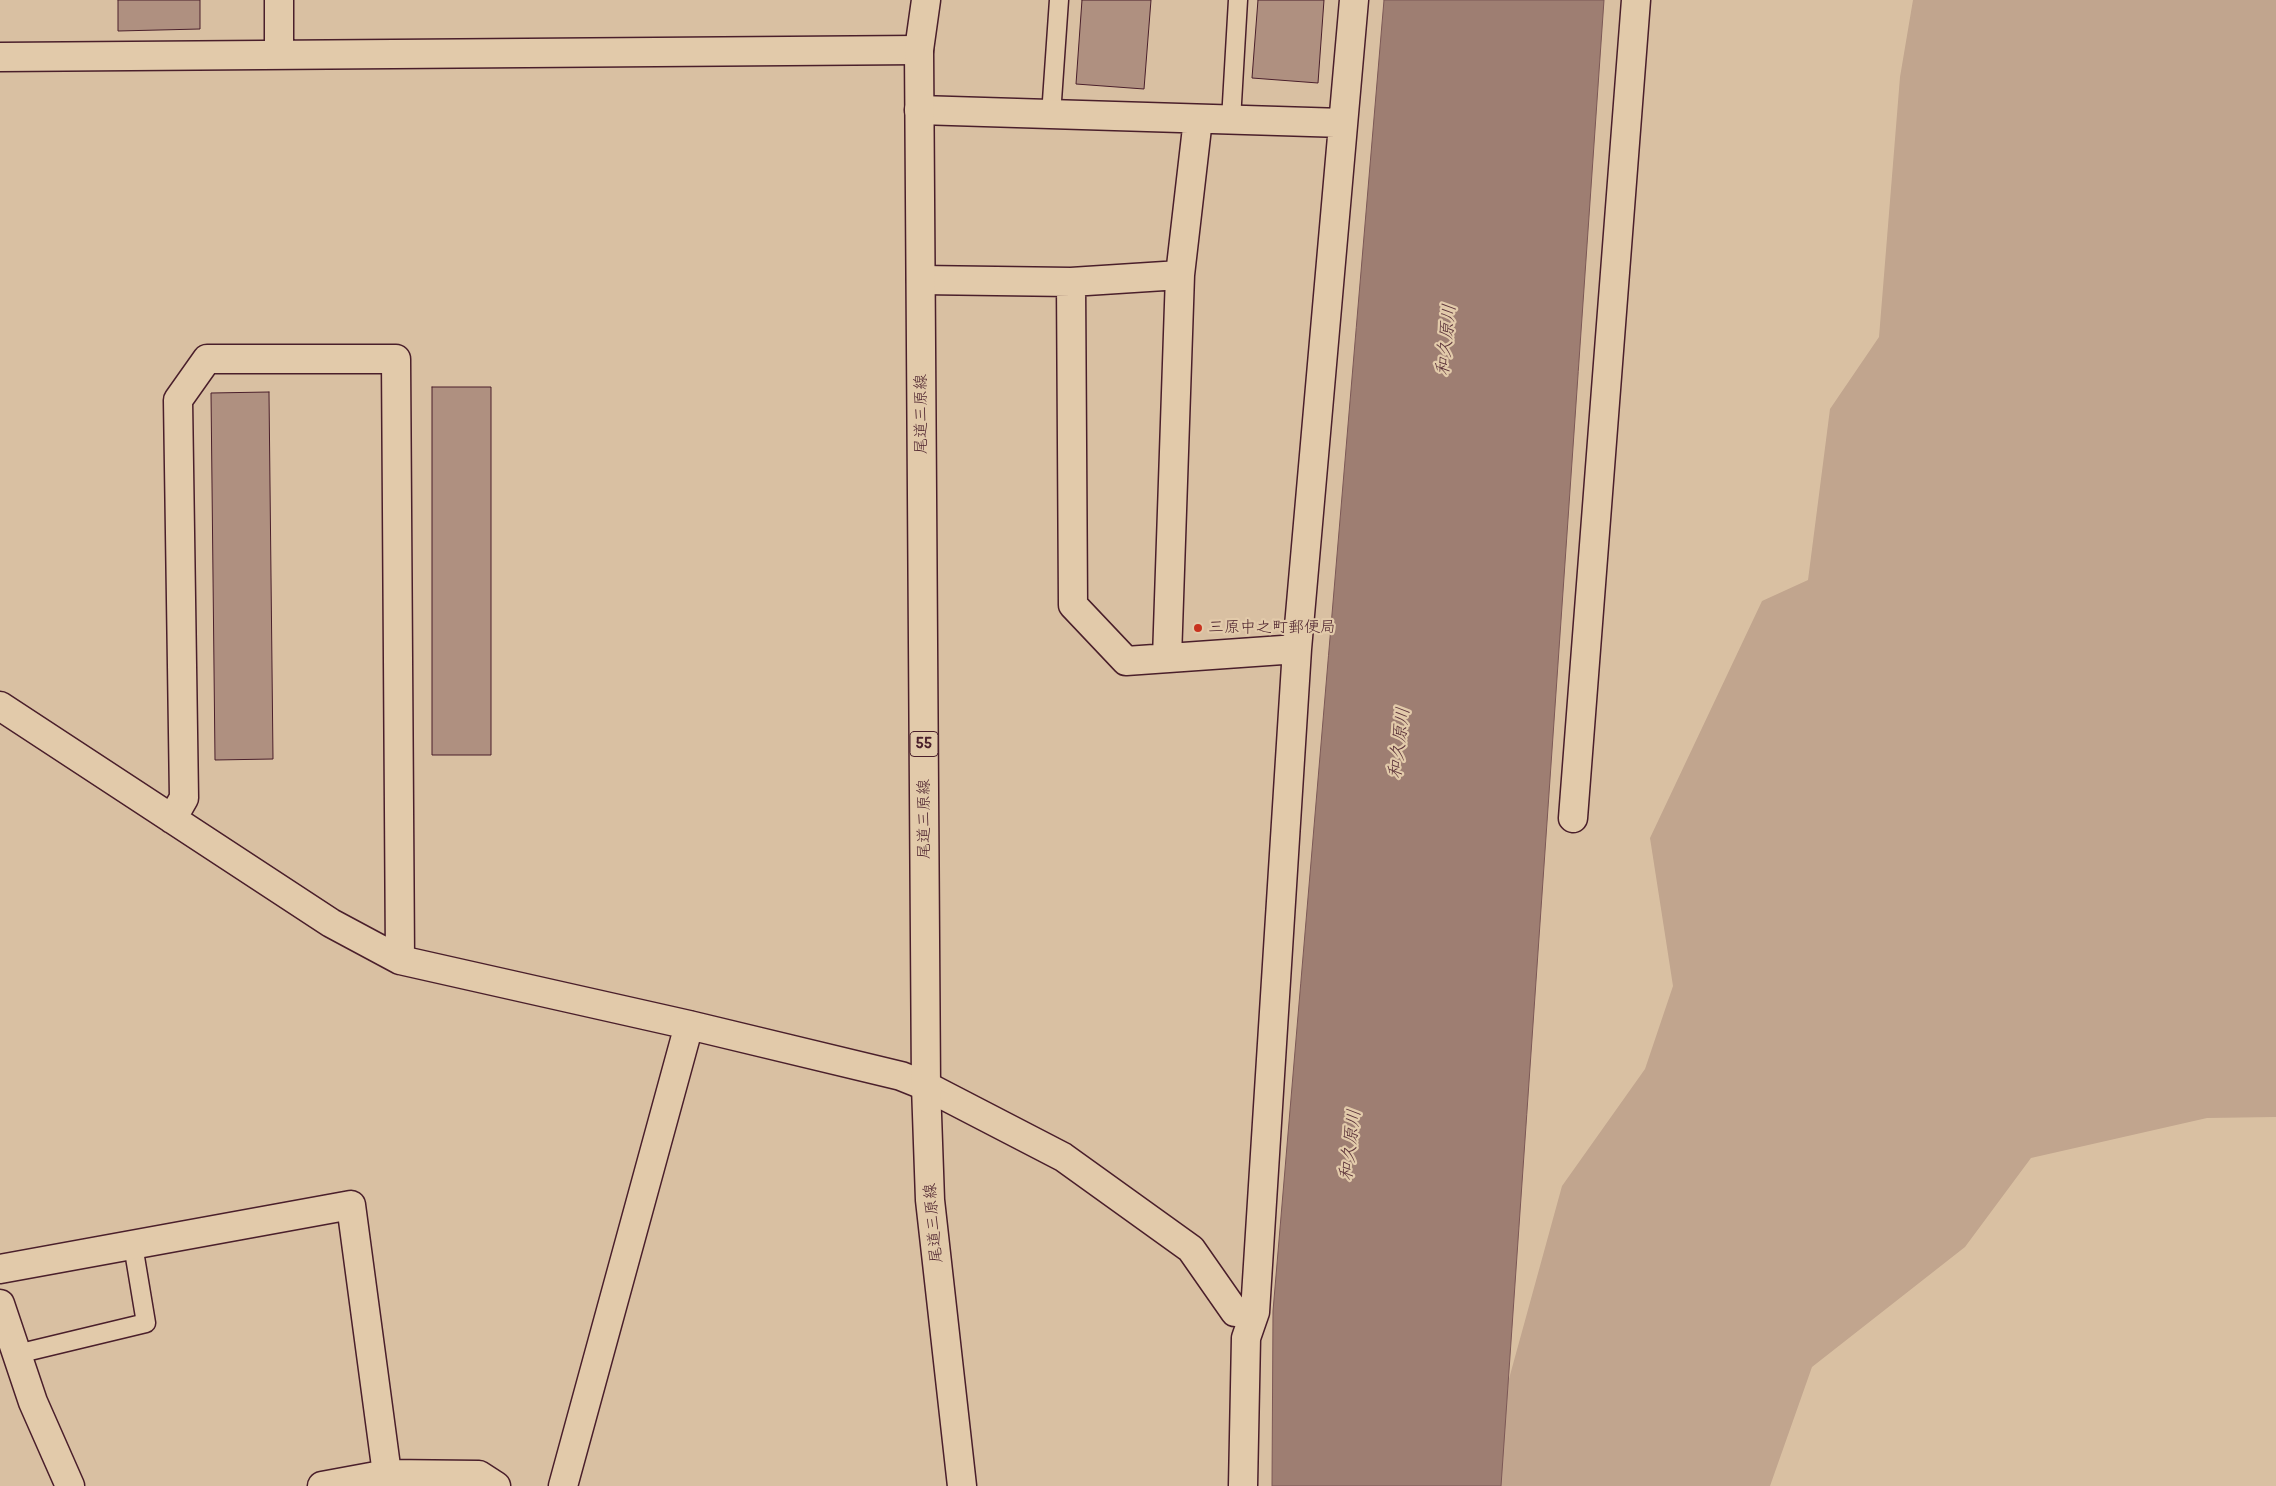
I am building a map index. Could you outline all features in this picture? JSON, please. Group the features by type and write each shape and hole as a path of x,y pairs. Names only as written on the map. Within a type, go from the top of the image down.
{"street":[{"path":"279,0 279,55"},
{"name":"尾道三原線","path":"926,0 919,50 926,1086 930,1200 962,1486"},
{"path":"1243,1486 1246,1338 1255,1312 1297,649 1354,0"},
{"path":"1572,818 1636,0"},
{"path":"0,57 919,50"},
{"path":"919,110 1343,123"},
{"path":"1167,658 1180,275 1198,119"},
{"path":"921,280 1071,282 1180,275"},
{"path":"1071,282 1072,605 1126,661 1297,649"},
{"path":"172,818 184,798 178,400 207,359 396,359 400,960"},
{"path":"0,706 331,923 400,960 689,1025 901,1076 926,1086 1063,1157 1191,1249 1235,1312 1255,1312"},
{"path":"563,1486 689,1025"},
{"path":"0,1269 351,1205 387,1474"},
{"path":"0,1304 33,1402 70,1486"},
{"path":"322,1486 387,1474 479,1475 496,1486"}],"lane":[{"path":"1052,115 1059,0"},
{"path":"1231,120 1238,0"},
{"path":"17,1354 146,1323 133,1245"}],"shaded area":[{"path":"1913,0 2276,0 2276,1117 2207,1118 2031,1158 1965,1247 1812,1367 1770,1486 1493,1486 1493,1437 1562,1186 1645,1069 1673,986 1650,838 1762,601 1808,580 1830,409 1879,337 1900,77"}],"water":[{"name":"和久原川","path":"1384,0 1604,0 1501,1486 1272,1486 1273,1311"}],"building":[{"path":"118,0 200,0 200,29 118,31"},
{"path":"1082,0 1151,0 1144,89 1076,84"},
{"path":"1258,0 1324,0 1318,83 1252,78"},
{"path":"432,387 491,387 491,755 432,755"},
{"path":"269,392 273,759 215,760 211,393"}],"place":[{"name":"三原中之町郵便局","path":"1198,628"}]}
